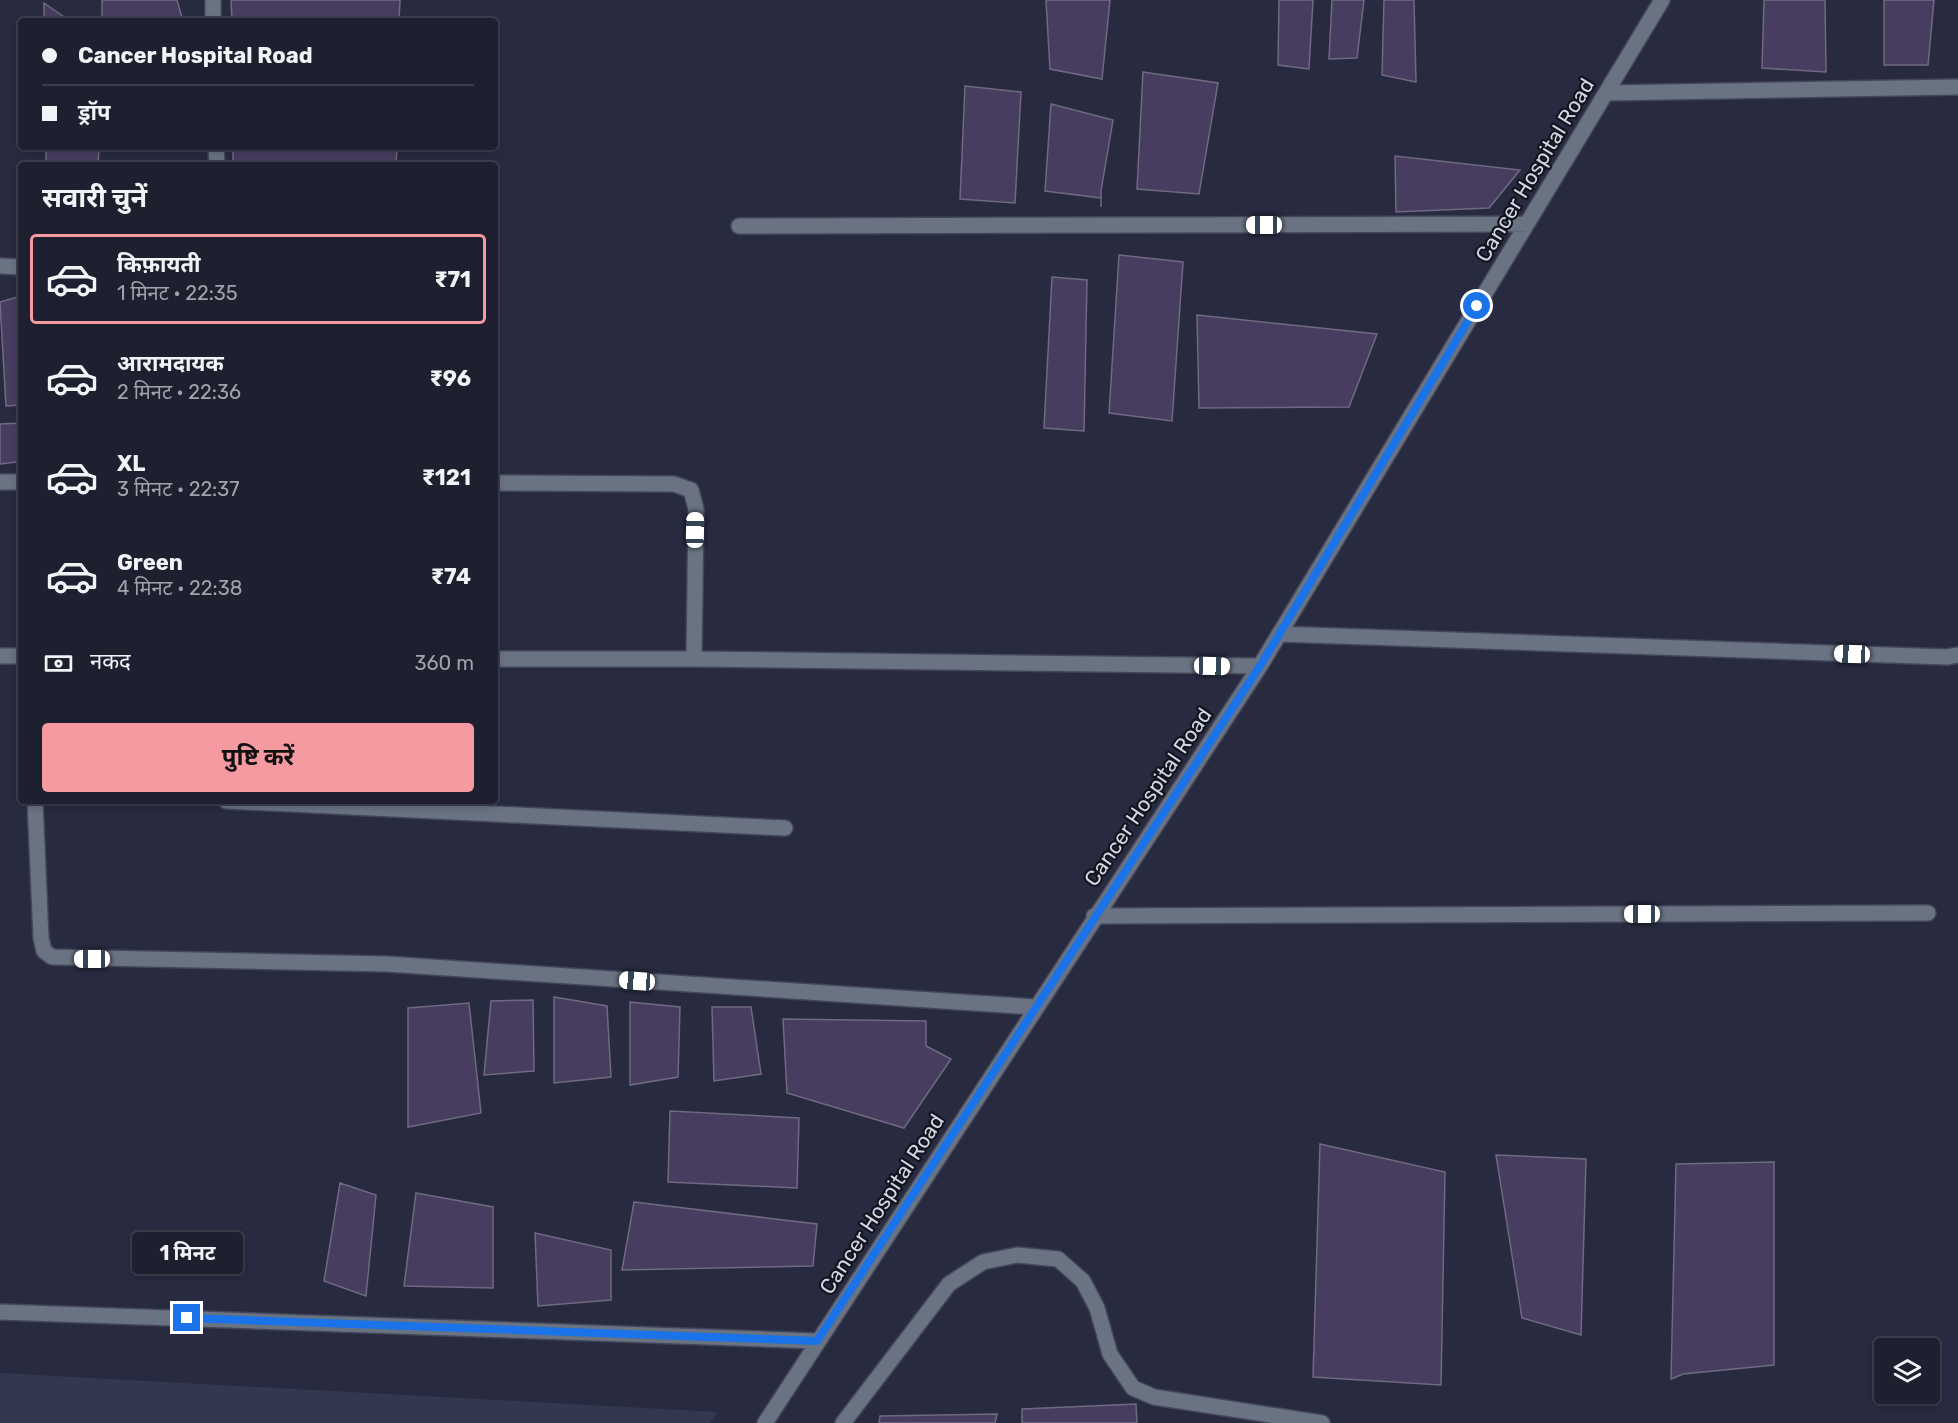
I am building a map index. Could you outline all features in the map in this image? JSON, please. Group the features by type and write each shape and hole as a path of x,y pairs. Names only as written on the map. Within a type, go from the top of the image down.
{"street":[{"path":"213,0 213,18"},
{"name":"Cancer Hospital Road","path":"765,1423 1094,916 1260,666 1662,0"},
{"path":"1606,93 1958,87"},
{"path":"739,226 1526,224"},
{"path":"0,266 18,267"},
{"path":"0,482 18,482"},
{"path":"498,483 674,484 691,490 696,509 694,659"},
{"path":"1279,634 1923,656 1958,655"},
{"path":"0,656 18,656"},
{"path":"498,659 694,659 1260,666"},
{"path":"35,804 41,938 44,951 52,957 387,964 1035,1007"},
{"path":"288,804 785,828"},
{"path":"1094,916 1928,913"},
{"path":"843,1423 949,1284 983,1262 1017,1255 1058,1259 1083,1281 1097,1308 1110,1354 1133,1388 1154,1397 1322,1423"},
{"path":"0,1312 817,1341"}],"shaded area":[{"path":"0,1373 718,1412 710,1423 0,1423"}],"building":[{"path":"102,0 177,0 182,18 102,18"},
{"path":"231,0 400,0 399,18 232,18"},
{"path":"1046,0 1110,0 1102,79 1050,69"},
{"path":"1279,0 1313,0 1309,69 1278,65"},
{"path":"1332,0 1364,0 1357,58 1329,59"},
{"path":"1384,0 1414,0 1416,82 1382,75"},
{"path":"1764,0 1825,0 1826,72 1762,68"},
{"path":"1884,0 1934,0 1928,65 1884,65"},
{"path":"44,3 66,18 44,18"},
{"path":"1143,72 1218,83 1199,194 1137,189"},
{"path":"965,86 1021,92 1015,203 960,199"},
{"path":"1051,104 1113,120 1101,198 1045,191"},
{"path":"46,150 99,150 98,162 46,162"},
{"path":"233,150 397,150 396,162 233,162"},
{"path":"1395,156 1520,170 1489,208 1396,212"},
{"path":"1119,255 1183,262 1172,421 1109,413"},
{"path":"1052,277 1087,280 1084,431 1044,428"},
{"path":"18,297 18,405 6,406 0,302"},
{"path":"1197,315 1377,334 1349,407 1199,408"},
{"path":"18,423 16,462 0,464 0,424"},
{"path":"554,997 607,1006 611,1077 554,1083"},
{"path":"533,1000 534,1071 484,1075 491,1001"},
{"path":"630,1002 680,1007 678,1077 630,1085"},
{"path":"469,1003 481,1113 408,1127 408,1008"},
{"path":"712,1007 751,1007 761,1074 714,1081"},
{"path":"783,1019 926,1021 926,1046 951,1059 904,1128 787,1093"},
{"path":"670,1111 799,1118 797,1188 668,1182"},
{"path":"1320,1144 1445,1172 1441,1385 1313,1377"},
{"path":"1496,1155 1586,1159 1581,1335 1522,1318"},
{"path":"1774,1162 1774,1365 1683,1374 1671,1379 1676,1164"},
{"path":"340,1183 376,1195 366,1296 324,1281"},
{"path":"416,1193 493,1207 493,1288 404,1286"},
{"path":"634,1202 817,1224 813,1266 622,1270"},
{"path":"535,1233 611,1250 611,1300 538,1306"},
{"path":"1136,1404 1137,1423 1022,1423 1022,1409"},
{"path":"997,1414 995,1423 879,1423 880,1416"}],"route":[{"path":"187,1318 817,1341 1260,666 1477,306"}]}
